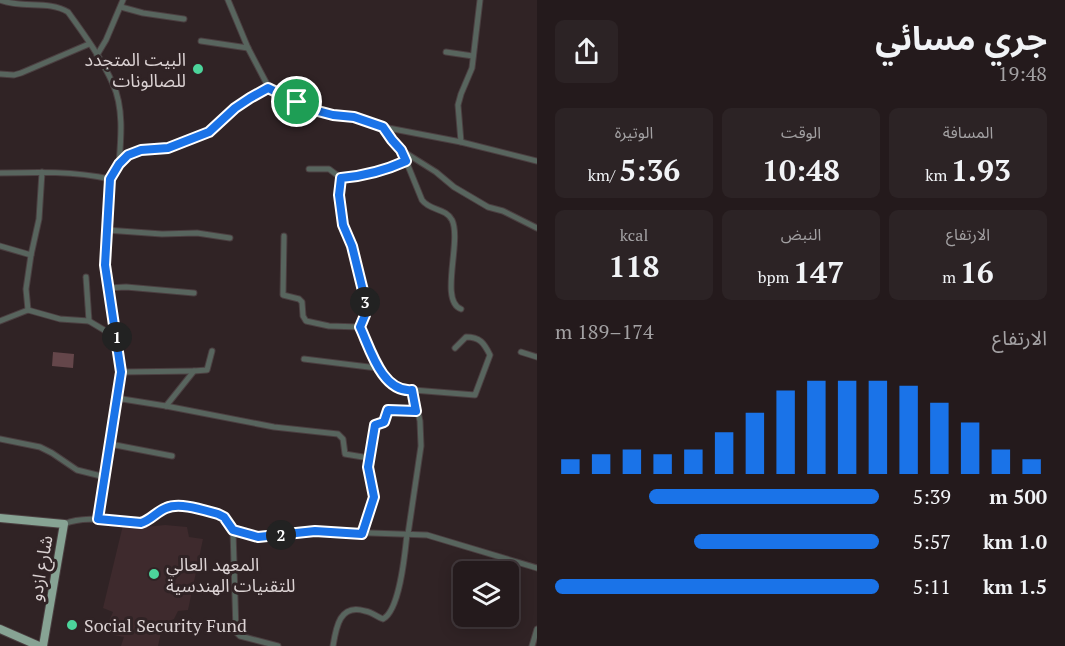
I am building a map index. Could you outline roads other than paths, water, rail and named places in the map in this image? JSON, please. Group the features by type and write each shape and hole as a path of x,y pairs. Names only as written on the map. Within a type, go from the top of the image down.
{"main road":[{"name":"شارع ازدو","path":"0,518 64,524 41,646"},
{"path":"0,629 41,646"}],"street":[{"path":"0,0 11,4 42,3 62,7 68,12 98,55 114,85 121,125 119,164"},
{"path":"228,0 268,88 314,110 354,117 383,127 461,142 537,161"},
{"path":"461,142 458,105 460,94 472,68 480,0"},
{"path":"98,55 122,3 143,13 184,19"},
{"path":"201,41 248,48"},
{"path":"0,74 21,73 89,44"},
{"path":"446,52 473,56"},
{"path":"98,519 121,372 105,265 110,179 128,155 141,150 168,148 209,132 235,108 268,88"},
{"path":"383,127 401,150 436,172 453,187 488,207 503,211 537,228"},
{"path":"401,150 422,200 433,209 446,213 455,228 455,254 451,268 451,284 453,304 461,309"},
{"path":"309,169 328,169 341,178 375,174 406,161"},
{"path":"0,173 42,172 91,175 110,179"},
{"path":"28,310 26,289 39,219 42,172"},
{"path":"341,178 339,195 343,225 352,246 366,303 365,315 360,327 377,368 398,386 408,390 471,396 477,394 490,355 481,340 475,337 466,337 456,348"},
{"path":"106,230 197,234 230,238"},
{"path":"284,236 283,295 302,302 303,316 306,321 329,326 360,327"},
{"path":"0,246 31,255"},
{"path":"86,277 89,321"},
{"path":"108,288 126,286 194,293"},
{"path":"0,321 28,310 60,319 89,321 104,330 118,343"},
{"path":"121,372 207,370 212,351"},
{"path":"521,352 537,357"},
{"path":"304,359 377,368"},
{"path":"166,406 194,371"},
{"path":"333,646 337,626 345,612 355,609 365,610 383,619 389,614 400,583 421,446 420,421 412,390"},
{"path":"116,398 274,427 338,434 343,439 345,454 369,458"},
{"path":"362,534 374,497 368,472 375,425 384,422 386,412 391,410 416,411"},
{"path":"0,440 40,447 77,470 105,477"},
{"path":"110,444 172,456"},
{"path":"64,524 75,520 98,519 141,523 163,509 176,506 224,517 233,530 236,632 240,636 278,646"},
{"path":"233,530 258,537 315,531 427,535 537,568"},
{"path":"532,646 537,629"}],"place":[{"name":"البيت المتجدد للصالونات","path":"198,69"},
{"name":"المعهد العالي للتقنيات الهندسية","path":"154,574"},
{"name":"Social Security Fund","path":"72,625"}]}
